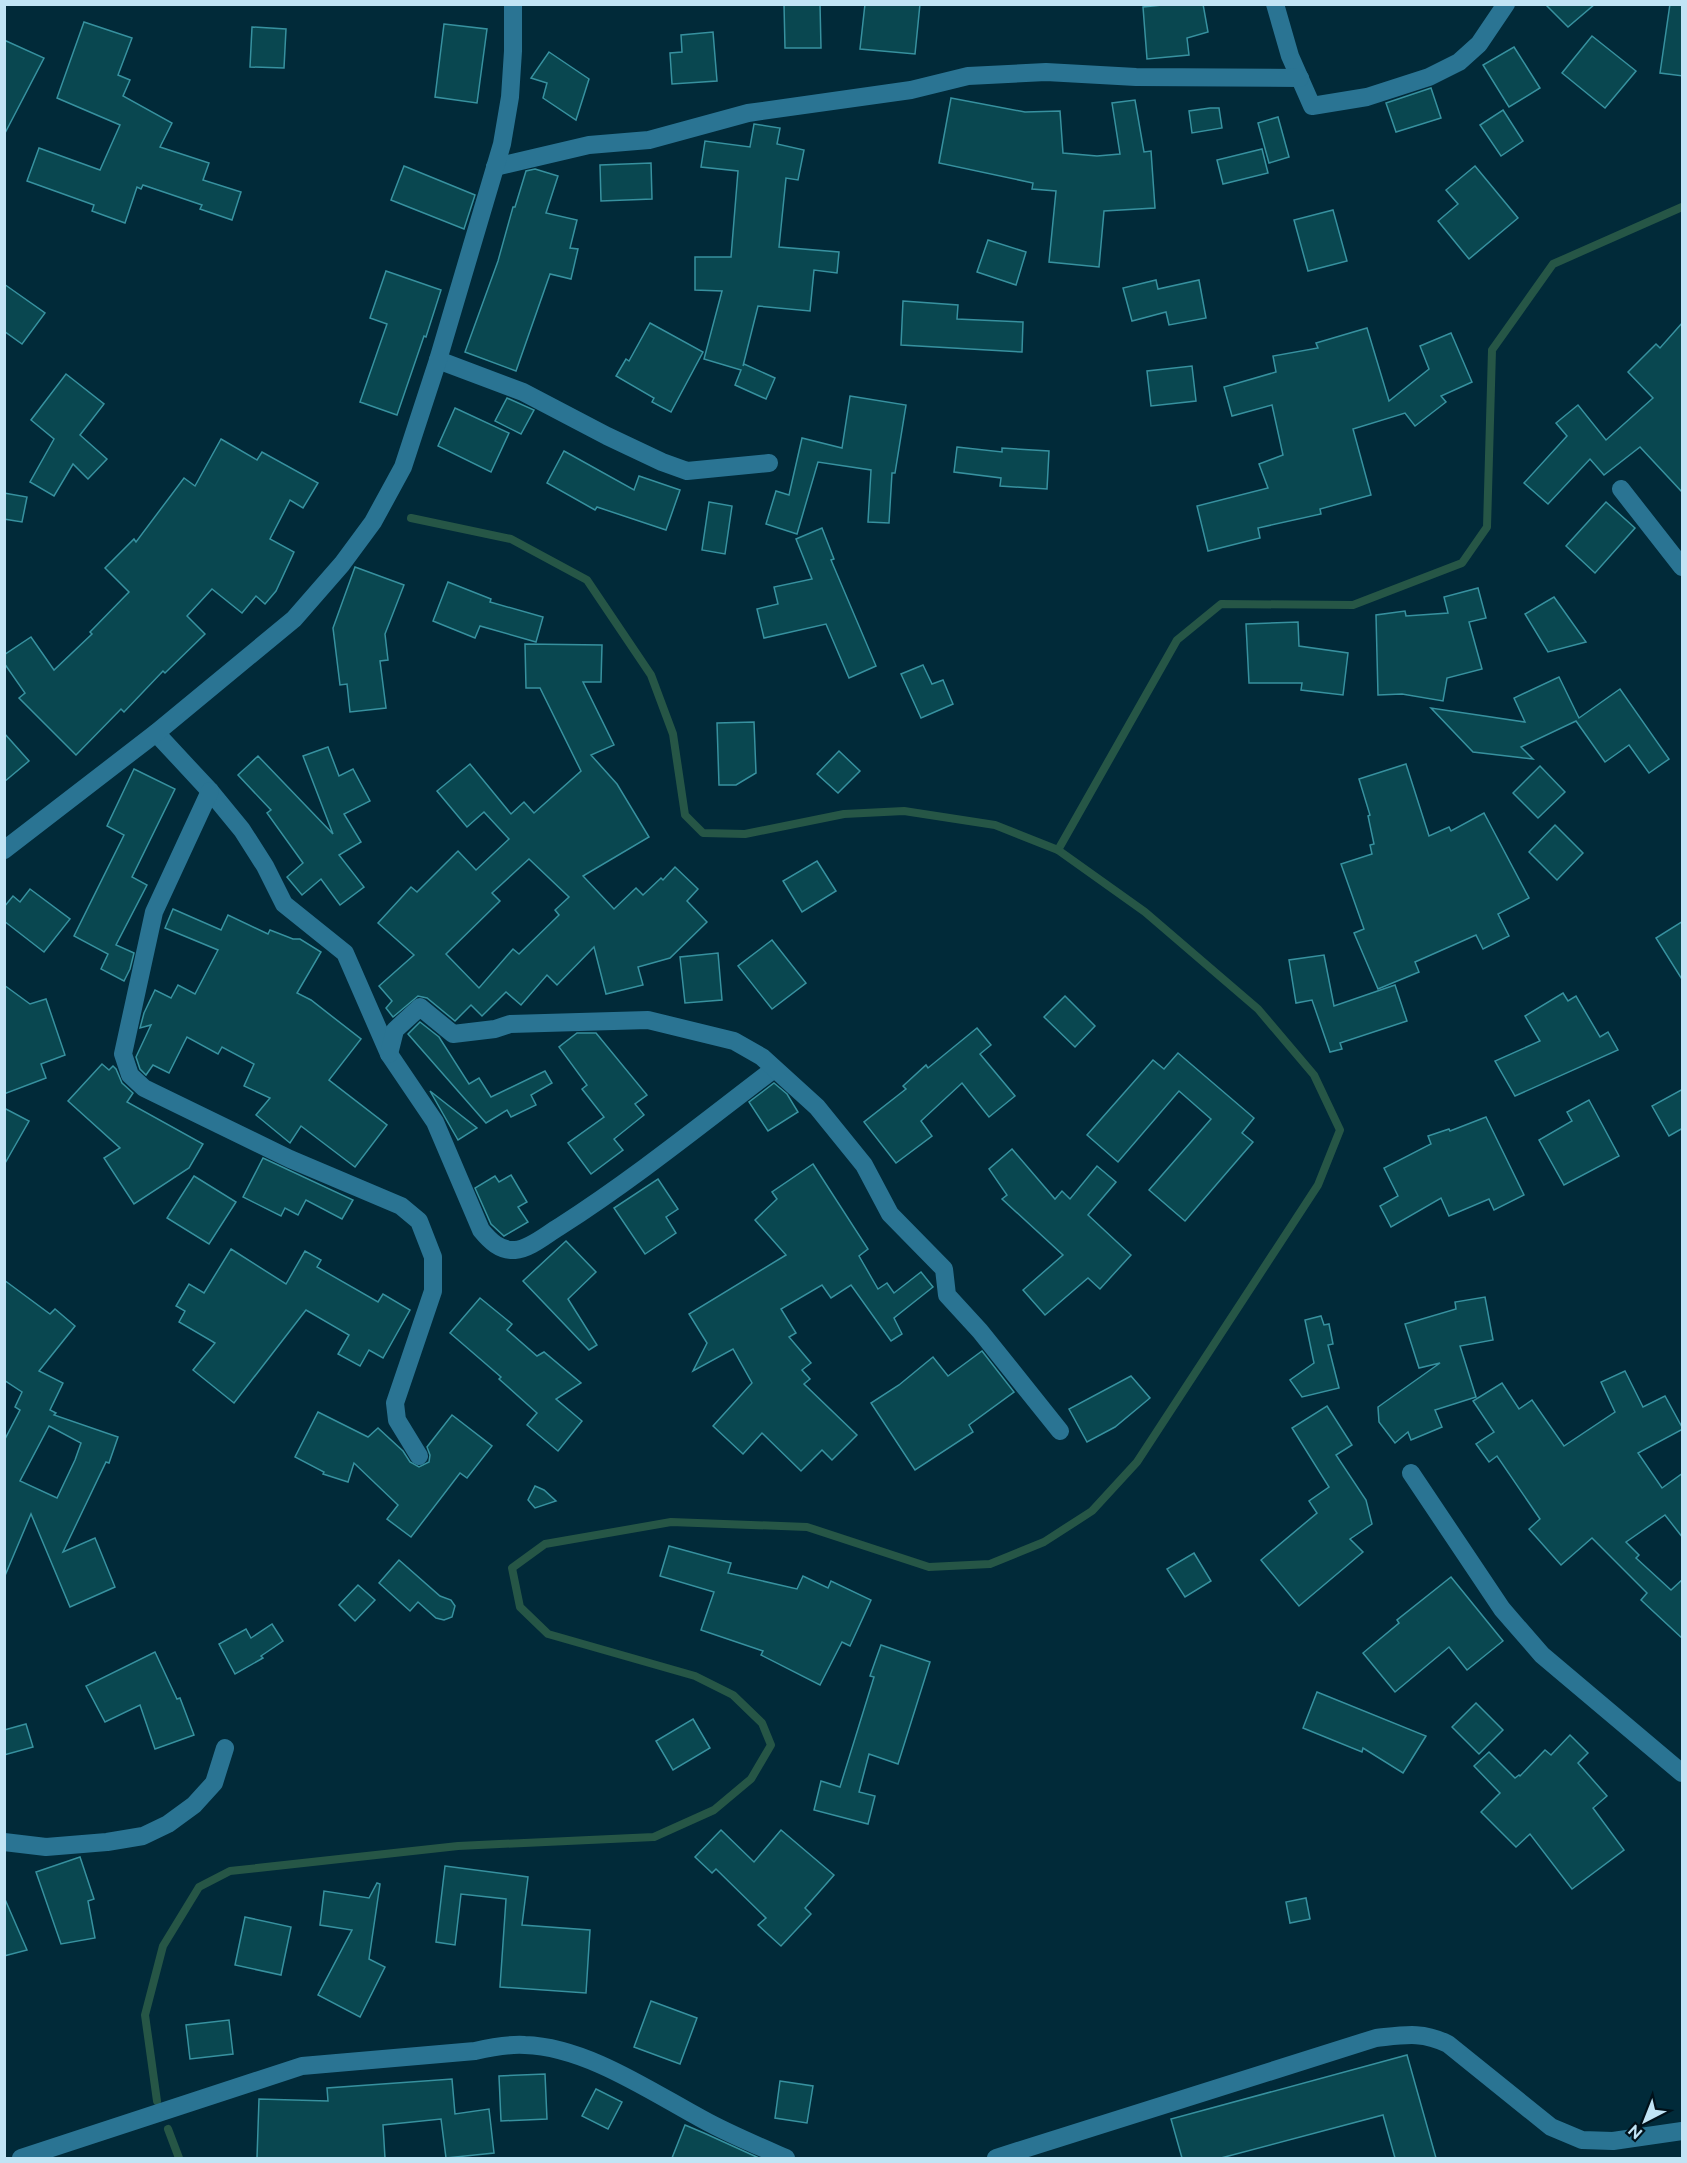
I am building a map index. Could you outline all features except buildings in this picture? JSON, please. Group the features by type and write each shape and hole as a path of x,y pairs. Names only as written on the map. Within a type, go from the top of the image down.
{"street":[{"path":"4,850 156,733 294,619 342,564 373,522 403,467 438,360 502,144 510,97 513,4"},
{"path":"1275,4 1290,56 1312,106 1367,97 1429,76 1459,62 1479,44 1506,4"},
{"path":"495,167 589,146 649,140 748,113 911,90 968,76 1046,72 1136,78 1300,78"},
{"path":"438,360 523,392 607,436 687,471 769,463"},
{"path":"1621,489 1683,567"},
{"path":"156,733 210,791 242,830 265,866 284,904 345,953 389,1054 435,1122 481,1230 490,1241 504,1249 517,1250 533,1243 608,1196 774,1069"},
{"path":"210,791 154,912 123,1054 130,1074 144,1088 290,1159 401,1206 419,1221 433,1257 433,1291 395,1403 398,1420 419,1456"},
{"path":"389,1054 395,1030 420,1007 453,1034 495,1029 510,1024 648,1020 734,1041 762,1057 817,1107 864,1165 890,1214 944,1269 947,1294 980,1331 1060,1431"},
{"path":"1411,1473 1502,1609 1542,1655 1683,1773"},
{"path":"4,1842 46,1847 107,1842 143,1836 168,1824 194,1805 214,1783 225,1748"},
{"path":"996,2158 1376,2038 1414,2034 1432,2036 1448,2044 1551,2127 1582,2140 1613,2141 1683,2131"},
{"path":"21,2158 302,2066 527,2045 563,2051 607,2068 709,2123 786,2158"}],"waterway":[{"path":"1058,850 1177,640 1221,604 1353,605 1462,563 1487,527 1492,350 1553,264 1682,207"},
{"path":"157,2101 145,2015 163,1946 199,1887 230,1871 458,1846 654,1837 714,1810 751,1779 771,1745 762,1723 733,1695 695,1676 548,1634 520,1607 512,1568 545,1544 671,1522 807,1527 929,1567 990,1564 1044,1542 1092,1511 1137,1462 1318,1185 1340,1130 1314,1075 1258,1009 1145,912 1058,850 995,825 904,811 844,814 745,834 703,833 685,815 673,734 651,675 587,580 511,539 411,518"},
{"path":"168,2129 179,2158"}]}
